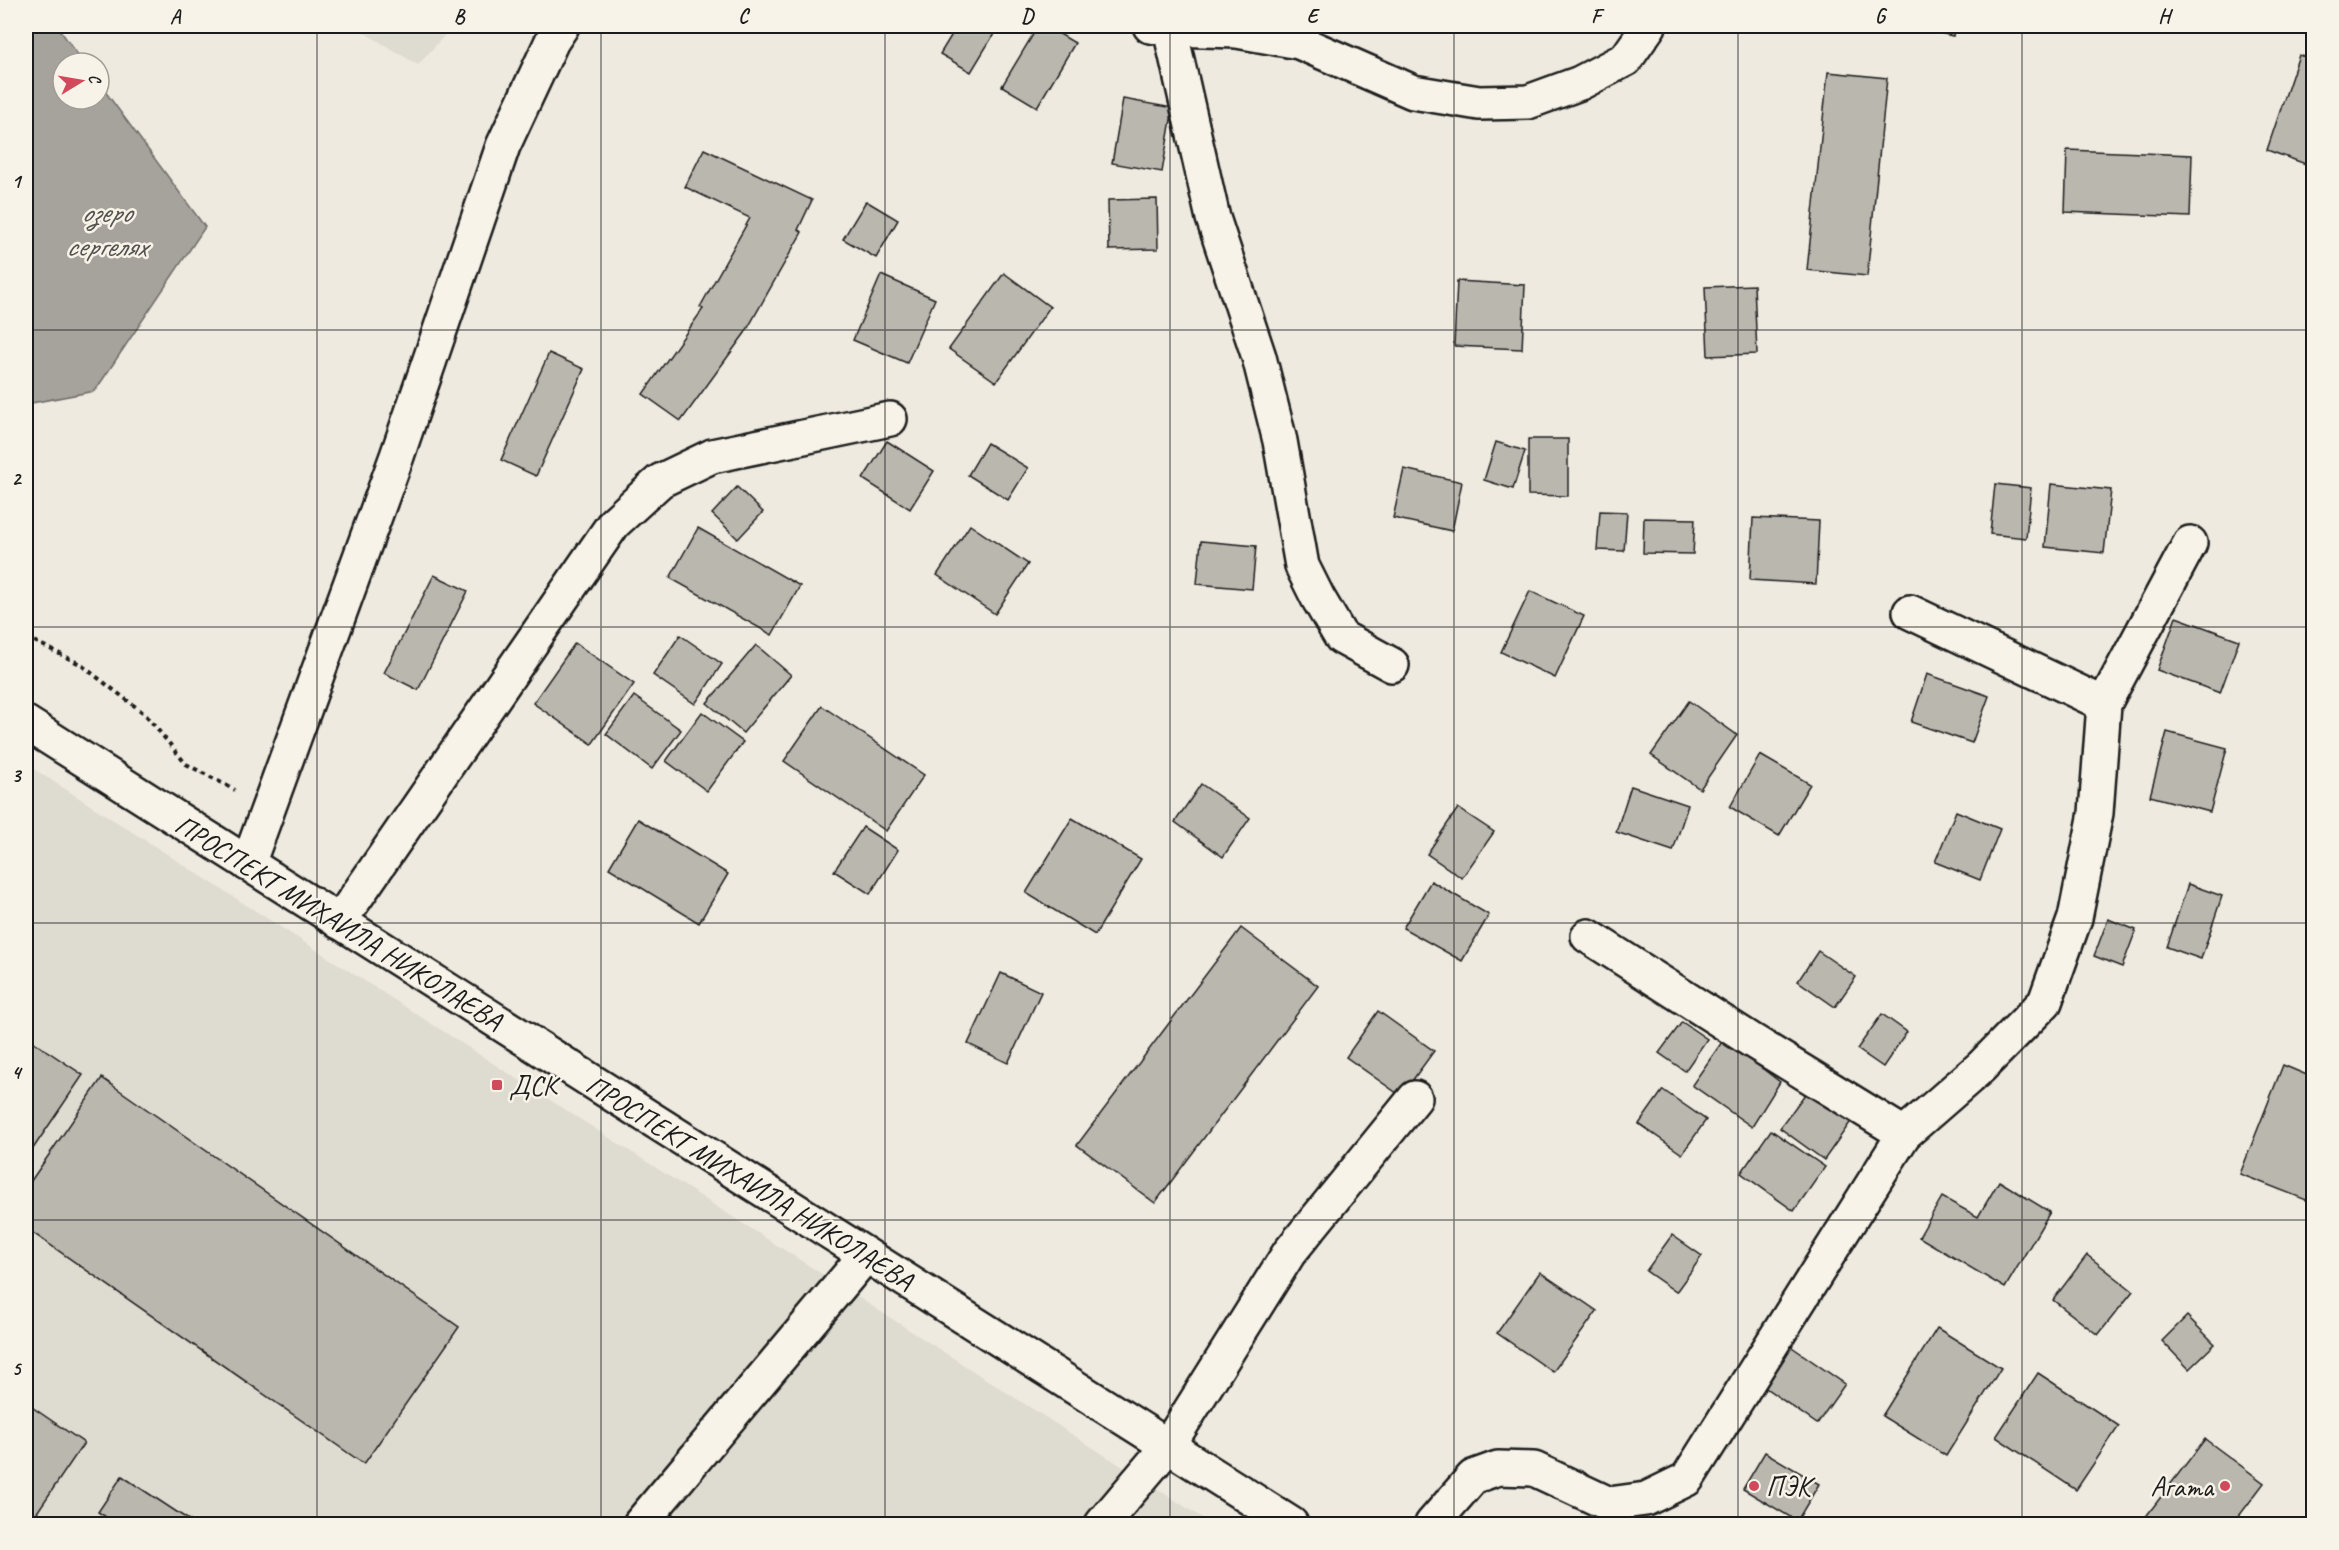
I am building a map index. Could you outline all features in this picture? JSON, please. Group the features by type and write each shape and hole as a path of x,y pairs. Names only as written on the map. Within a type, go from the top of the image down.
{"street":[{"path":"248,864 397,456 503,146 552,41 562,26"},
{"path":"1392,665 1341,637 1302,566 1280,441 1259,357 1213,218 1160,27 1237,31 1299,42 1413,92 1479,104 1528,102 1580,83 1626,59 1649,26"},
{"path":"339,922 614,523 652,488 660,481 712,456 890,419"},
{"path":"1432,1524 1473,1477 1498,1468 1534,1469 1609,1504 1646,1499 1687,1479 1904,1134 1981,1067 2045,1002 2075,918 2096,813 2104,704 2190,543"},
{"path":"1911,612 2104,704"},
{"name":"ПРОСПЕКТ МИХАИЛА НИКОЛАЕВА","path":"26,723 1291,1524"},
{"path":"1588,936 1904,1134"},
{"path":"1102,1524 1168,1446 1289,1253 1415,1098"},
{"path":"640,1524 866,1255"}],"path":[{"path":"26,637 80,664 145,714 186,765 269,807"}],"shaded area":[{"path":"353,26 453,26 418,65"},
{"path":"26,764 1212,1524 26,1524"}],"water":[{"name":"озеро сергелях","path":"26,26 57,26 75,51 51,51 51,111 111,111 111,99 205,227 95,391 26,404"}],"building":[{"path":"957,26 992,26 997,29 971,72 940,54"},
{"path":"1038,26 1046,26 1075,43 1037,107 1002,86"},
{"path":"1909,26 1955,26 1953,36"},
{"path":"2299,55 2314,60 2314,167 2267,150"},
{"path":"1828,72 1887,78 1867,276 1807,270"},
{"path":"1123,99 1173,108 1162,172 1112,163"},
{"path":"704,149 812,200 798,230 802,232 745,333 681,421 643,394 703,309 700,307 750,218 685,187"},
{"path":"2067,150 2192,155 2190,217 2065,212"},
{"path":"1157,199 1158,249 1109,250 1108,200"},
{"path":"866,201 898,220 876,258 843,239"},
{"path":"1004,273 1050,307 996,382 949,349"},
{"path":"881,275 935,299 907,363 853,340"},
{"path":"1457,281 1525,285 1522,349 1454,346"},
{"path":"1754,285 1757,354 1708,356 1705,287"},
{"path":"549,353 584,369 536,476 501,460"},
{"path":"1528,439 1568,439 1568,496 1528,495"},
{"path":"887,441 934,471 910,509 863,479"},
{"path":"1496,442 1525,451 1513,489 1484,480"},
{"path":"987,443 1028,468 1008,500 968,475"},
{"path":"1404,469 1462,482 1452,531 1393,518"},
{"path":"1995,484 2031,488 2026,538 1990,534"},
{"path":"2051,484 2111,490 2104,553 2045,547"},
{"path":"737,487 763,512 738,539 712,514"},
{"path":"1600,511 1627,512 1624,551 1597,550"},
{"path":"1644,518 1695,519 1693,554 1643,553"},
{"path":"1753,518 1819,521 1816,584 1750,580"},
{"path":"970,525 1028,564 995,614 937,575"},
{"path":"698,528 800,586 772,635 670,578"},
{"path":"1201,541 1256,546 1252,589 1197,584"},
{"path":"434,575 468,591 418,690 384,673"},
{"path":"1530,591 1584,616 1555,678 1501,652"},
{"path":"2176,617 2239,640 2220,693 2157,670"},
{"path":"680,635 722,664 695,704 653,675"},
{"path":"575,643 634,684 592,744 533,703"},
{"path":"756,645 791,675 743,733 707,703"},
{"path":"1927,674 1989,696 1972,743 1911,722"},
{"path":"634,696 681,730 652,769 606,734"},
{"path":"1689,701 1737,735 1700,789 1651,755"},
{"path":"822,706 924,775 886,831 784,761"},
{"path":"702,712 743,742 707,791 666,761"},
{"path":"2167,732 2227,748 2210,812 2150,796"},
{"path":"1760,755 1810,784 1779,836 1730,807"},
{"path":"1201,784 1250,818 1223,857 1175,822"},
{"path":"1631,786 1688,805 1673,851 1616,832"},
{"path":"1458,808 1494,832 1462,878 1427,854"},
{"path":"1956,811 2000,829 1980,880 1935,862"},
{"path":"1072,818 1141,859 1095,935 1026,893"},
{"path":"638,819 728,874 699,923 609,868"},
{"path":"863,827 898,850 870,894 834,871"},
{"path":"1431,881 1489,915 1462,961 1403,928"},
{"path":"2188,884 2222,896 2201,959 2167,947"},
{"path":"2108,919 2136,930 2122,967 2094,956"},
{"path":"1241,928 1318,986 1155,1203 1077,1145"},
{"path":"1818,951 1856,977 1835,1007 1798,981"},
{"path":"1001,973 1041,992 1008,1063 968,1044"},
{"path":"1378,1011 1434,1051 1401,1096 1346,1057"},
{"path":"1882,1014 1907,1032 1883,1067 1857,1049"},
{"path":"1682,1022 1707,1039 1685,1071 1659,1053"},
{"path":"26,1037 83,1075 26,1159"},
{"path":"1724,1039 1780,1082 1752,1127 1692,1085"},
{"path":"2283,1065 2314,1078 2314,1203 2240,1174"},
{"path":"102,1078 459,1327 364,1464 26,1228 26,1188"},
{"path":"1663,1090 1706,1120 1682,1154 1639,1124"},
{"path":"1808,1090 1852,1120 1824,1160 1780,1128"},
{"path":"1771,1130 1825,1167 1794,1211 1741,1173"},
{"path":"1999,1181 2050,1212 2005,1288 1919,1237 1942,1197 1978,1217"},
{"path":"1672,1235 1702,1256 1676,1292 1646,1271"},
{"path":"2087,1255 2133,1291 2098,1335 2053,1300"},
{"path":"1540,1272 1597,1311 1553,1372 1497,1333"},
{"path":"2187,1316 2215,1344 2189,1369 2162,1341"},
{"path":"1937,1328 2001,1368 1946,1456 1882,1416"},
{"path":"1789,1345 1845,1384 1817,1424 1760,1384"},
{"path":"2038,1373 2119,1426 2076,1490 1996,1437"},
{"path":"26,1403 84,1443 36,1514 26,1507"},
{"path":"2205,1439 2264,1483 2233,1524 2141,1523"},
{"path":"1765,1452 1819,1484 1797,1521 1743,1489"},
{"path":"122,1476 195,1524 117,1524 98,1512"}],"place":[{"name":"ДСК","path":"497,1085"},
{"name":"ПЭК","path":"1754,1486"},
{"name":"Агата","path":"2225,1486"}]}
